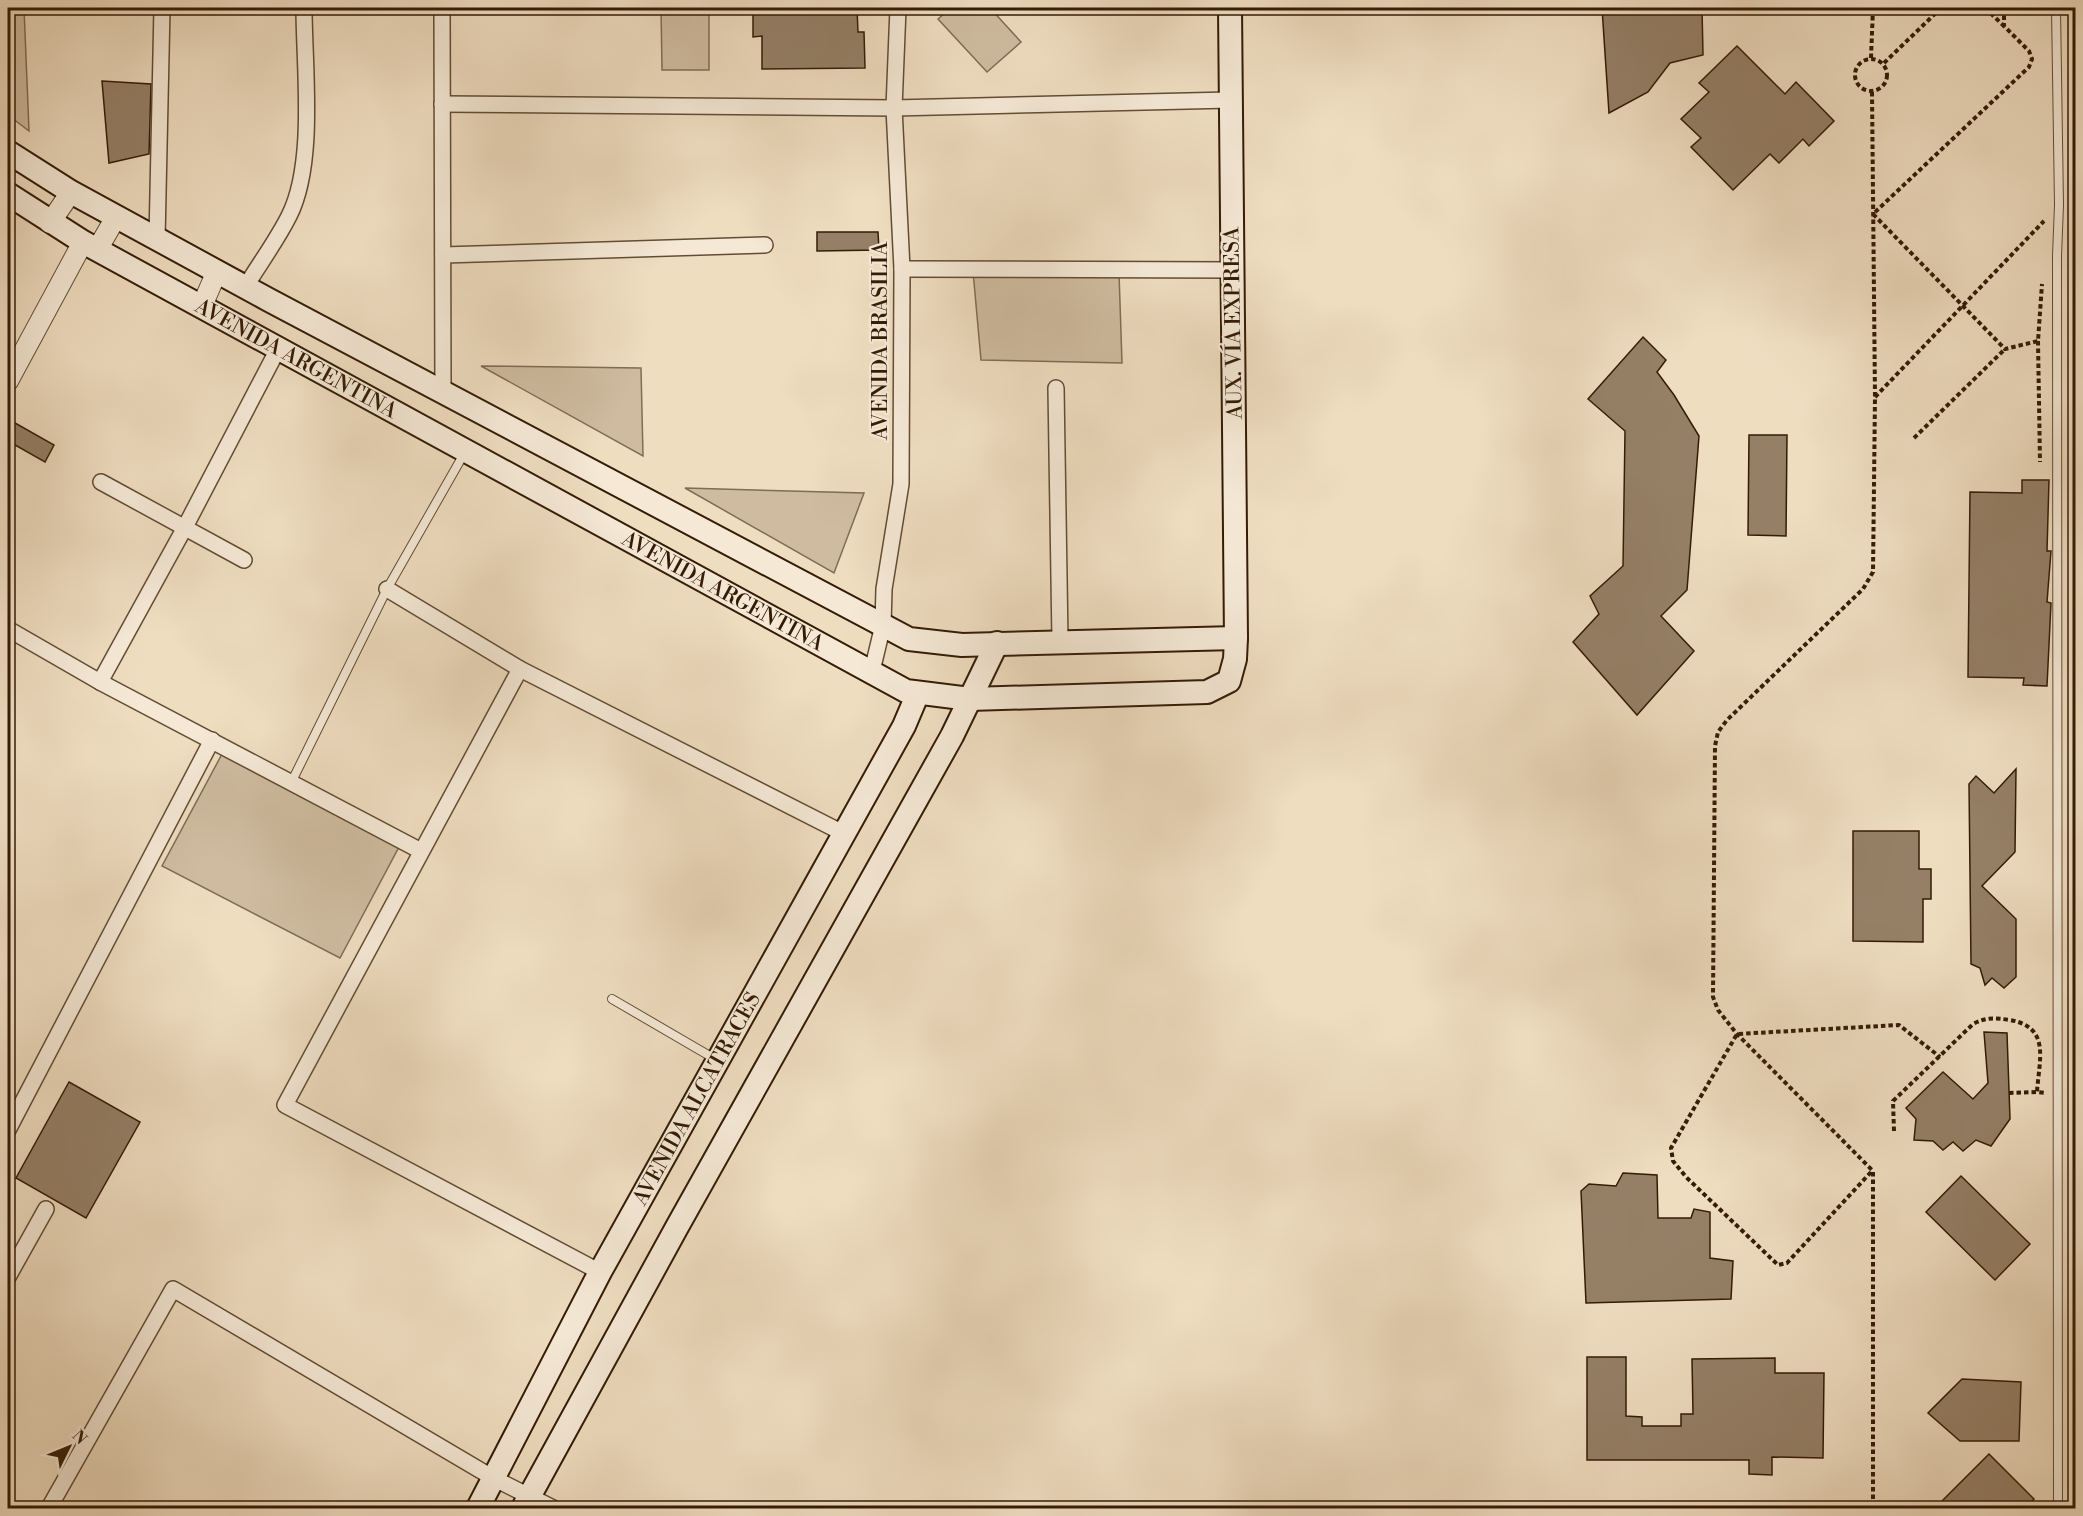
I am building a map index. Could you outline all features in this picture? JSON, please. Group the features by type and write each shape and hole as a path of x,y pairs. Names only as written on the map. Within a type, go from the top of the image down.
{"main road":[{"name":"AUX. VÍA EXPRESA","path":"1230,8 1236,638"},
{"name":"AVENIDA ARGENTINA","path":"8,152 116,217 909,639 962,645 997,642"},
{"name":"AVENIDA ARGENTINA","path":"8,194 50,223 90,246 279,347 906,691 970,699 1207,692 1229,681 1235,658 1236,638"},
{"path":"526,1502 970,699 997,642 1236,638"},
{"name":"AVENIDA ALCATRACES","path":"478,1509 600,1272 904,726 918,693"}],"street":[{"path":"157,239 162,8"},
{"path":"246,286 290,215 299,186 305,156 304,8"},
{"path":"442,8 443,392"},
{"name":"AVENIDA BRASILIA","path":"872,671 883,625 884,589 901,484 902,269 894,108 898,8"},
{"path":"442,105 894,108 1230,100"},
{"path":"50,223 71,192"},
{"path":"11,371 90,246 116,217"},
{"path":"443,255 765,245"},
{"path":"902,269 1232,270"},
{"path":"202,306 217,271"},
{"path":"100,682 184,529 279,347"},
{"path":"1056,388 1060,641"},
{"path":"101,482 244,560"},
{"path":"387,589 520,669 843,833"},
{"path":"8,629 100,682 421,851"},
{"path":"520,669 285,1105 600,1272"},
{"path":"8,1130 212,740"},
{"path":"8,1277 46,1209"},
{"path":"49,1509 173,1289 495,1479 526,1502 553,1509"}],"lane":[{"path":"2056,8 2060,205 2057,268 2058,1509"},
{"path":"291,783 387,589 466,451"},
{"path":"612,999 717,1060"}],"path":[{"path":"1870,58 1873,8"},
{"path":"1870,58 1859,66 1858,82 1861,88 1872,92 1881,88 1885,82 1884,63 1941,8"},
{"path":"1873,214 2029,67 2032,59 2030,51 1985,8"},
{"path":"2004,8 2004,26"},
{"path":"1870,58 1884,63"},
{"path":"1872,92 1875,397 1873,572 1863,589 1727,720 1718,732 1715,746 1713,997 1718,1010 1737,1034 1872,1171 1873,1509"},
{"path":"1875,397 2060,205"},
{"path":"1873,214 2006,349"},
{"path":"2040,462 2038,341 2040,290 2049,272 2057,268"},
{"path":"1914,438 2006,349 2038,341"},
{"path":"1894,1131 1893,1101 1974,1024 1984,1018 2023,1022 2034,1029 2040,1039 2037,1092"},
{"path":"1737,1034 1890,1024 1907,1029 1940,1057"},
{"path":"1737,1034 1671,1148 1672,1161 1686,1177 1775,1263 1781,1265 1787,1263 1872,1171"},
{"path":"2009,1093 2056,1094"}],"shaded area":[{"path":"8,8 24,8 29,131 8,115"},
{"path":"661,8 709,8 709,70 662,70"},
{"path":"951,8 990,8 1021,42 987,72 938,19"},
{"path":"973,271 1119,273 1122,363 981,360"},
{"path":"481,366 641,368 643,456"},
{"path":"685,488 864,493 834,573"},
{"path":"222,754 400,845 340,958 162,866"}],"building":[{"path":"753,8 857,8 858,32 864,32 865,68 762,69 762,36 753,37"},
{"path":"1602,8 1702,8 1703,55 1670,63 1648,92 1609,113"},
{"path":"1737,46 1785,94 1796,82 1834,121 1809,146 1803,139 1779,163 1770,154 1733,190 1691,147 1701,138 1681,119 1709,92 1699,83"},
{"path":"102,81 151,84 149,154 109,163"},
{"path":"817,232 878,232 879,250 817,251"},
{"path":"1643,337 1666,360 1657,372 1699,436 1687,590 1661,616 1694,651 1637,715 1573,642 1599,614 1590,596 1623,566 1625,431 1588,399"},
{"path":"8,419 54,445 45,462 8,441"},
{"path":"1749,435 1787,435 1786,536 1748,535"},
{"path":"2022,480 2049,480 2047,551 2051,551 2047,602 2051,603 2047,686 2023,685 2024,678 1968,677 1970,492 2022,493"},
{"path":"2016,769 2015,852 1982,886 2016,919 2016,977 2004,988 1992,978 1985,985 1980,968 1971,964 1969,784 1976,776 1994,793"},
{"path":"1853,831 1919,831 1919,869 1931,869 1931,899 1923,899 1923,942 1853,941"},
{"path":"1984,1032 2007,1033 2010,1119 1991,1146 1976,1140 1963,1151 1953,1142 1943,1150 1933,1141 1914,1140 1916,1119 1906,1108 1943,1072 1973,1099 1988,1083"},
{"path":"69,1082 140,1122 86,1218 16,1178"},
{"path":"1623,1173 1657,1175 1658,1218 1691,1218 1694,1209 1710,1212 1710,1258 1733,1261 1731,1299 1586,1303 1581,1191 1589,1184 1616,1186"},
{"path":"1961,1176 2030,1244 1995,1280 1926,1212"},
{"path":"1587,1357 1626,1357 1626,1416 1642,1417 1642,1426 1681,1426 1681,1414 1693,1414 1692,1359 1775,1358 1775,1373 1824,1373 1823,1458 1772,1457 1772,1475 1749,1474 1749,1460 1587,1460"},
{"path":"1962,1379 2021,1382 2019,1441 1960,1441 1928,1413"},
{"path":"1989,1454 2034,1499 2025,1509 1934,1509"}]}
